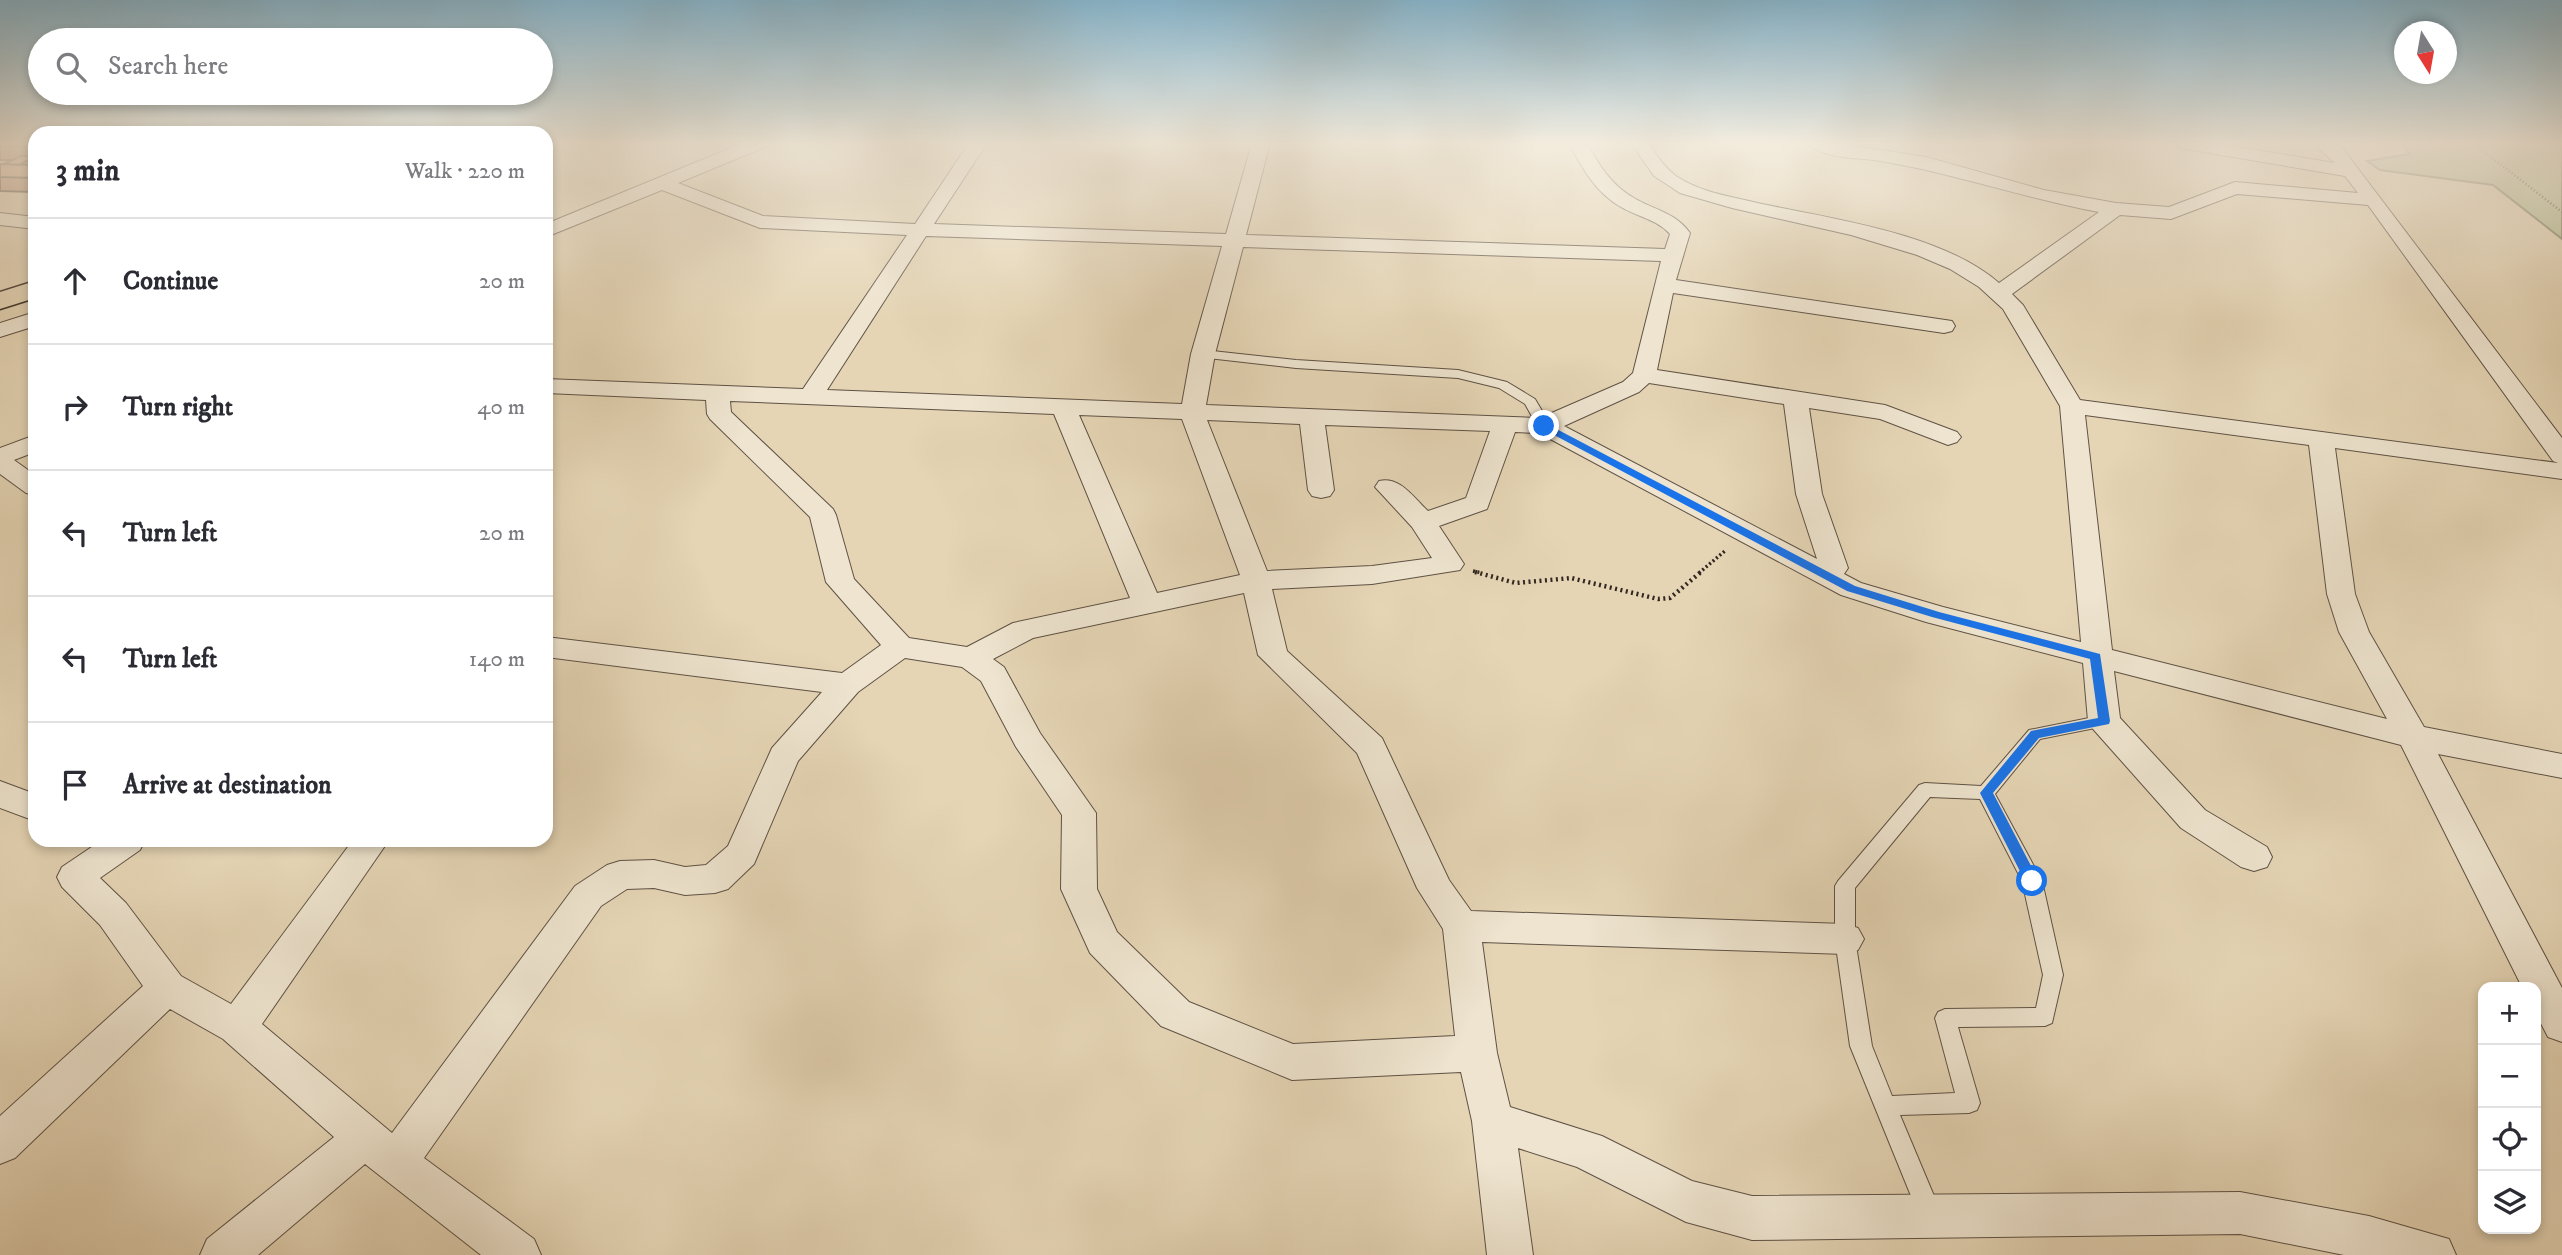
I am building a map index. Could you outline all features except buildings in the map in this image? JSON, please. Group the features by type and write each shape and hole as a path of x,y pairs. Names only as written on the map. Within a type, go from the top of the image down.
{"highway":[{"path":"0,301 28,291"},
{"path":"0,315 28,306"}],"street":[{"path":"553,228 617,202"},
{"path":"709,202 760,222 922,230 1672,255"},
{"path":"810,397 940,202"},
{"path":"1245,202 1203,355 1192,412 1256,580 1273,655 1370,746 1435,888 1461,926 1477,1054 1493,1121 1510,1255"},
{"path":"1544,426 1631,387 1644,374 1664,285 1680,233 1670,220 1627,202"},
{"path":"1730,202 1895,242 1940,257 2000,292 2012,305 2071,406 2104,721 2193,819 2254,857"},
{"path":"2076,202 2116,209 2171,212 2199,202"},
{"path":"2375,202 2562,456"},
{"path":"2000,292 2116,209"},
{"path":"0,219 28,222"},
{"path":"1664,285 1944,326"},
{"path":"0,330 28,321"},
{"path":"1644,374 1885,412 1948,437"},
{"path":"553,386 1544,426 1851,589 1936,615 2413,737 2562,766"},
{"path":"717,392 719,414 823,515 841,582 900,647 971,658 993,674 1027,739 1079,813 1079,889 1103,942 1175,1014 1292,1062 1477,1054"},
{"path":"1795,398 1808,494 1834,568 1826,576"},
{"path":"2071,406 2562,471"},
{"path":"1064,408 1147,604"},
{"path":"1311,416 1321,490"},
{"path":"1423,522 1478,503 1505,424"},
{"path":"2321,439 2341,594 2354,632 2413,737 2514,937 2562,1025"},
{"path":"28,446 0,459 28,481"},
{"path":"971,658 1024,630 1256,580 1372,575 1450,564 1423,522 1388,487"},
{"path":"223,1255 382,1149 588,895 620,875 654,874 685,881 715,879 742,854 783,756 847,684 900,647"},
{"path":"553,648 847,684"},
{"path":"0,794 28,805"},
{"path":"115,847 75,877 113,915 167,988 237,1027 382,1149 518,1255"},
{"path":"237,1027 367,847"},
{"path":"1461,926 1845,939"},
{"path":"0,1144 167,988"},
{"path":"1493,1121 1587,1150 1686,1201 1752,1218 2240,1213 2368,1238 2433,1255"}],"lane":[{"path":"1203,355 1458,374 1503,385 1530,402 1544,426"},
{"path":"1986,793 2035,734 2104,721"},
{"path":"1931,1215 1861,1046 1845,939 1845,886 1925,790 1986,793"},
{"path":"1884,1106 1969,1103 1945,1018 2045,1017 2053,975 2032,881 1986,793"}],"path":[{"path":"1450,564 1516,583 1571,578 1658,599 1670,598 1746,534"}],"green space":[{"path":"2514,202 2562,202 2562,239"}],"route":[{"path":"1544,426 1851,589 1936,615 2096,657 2104,721 2035,734 1986,793 2032,881"}]}
